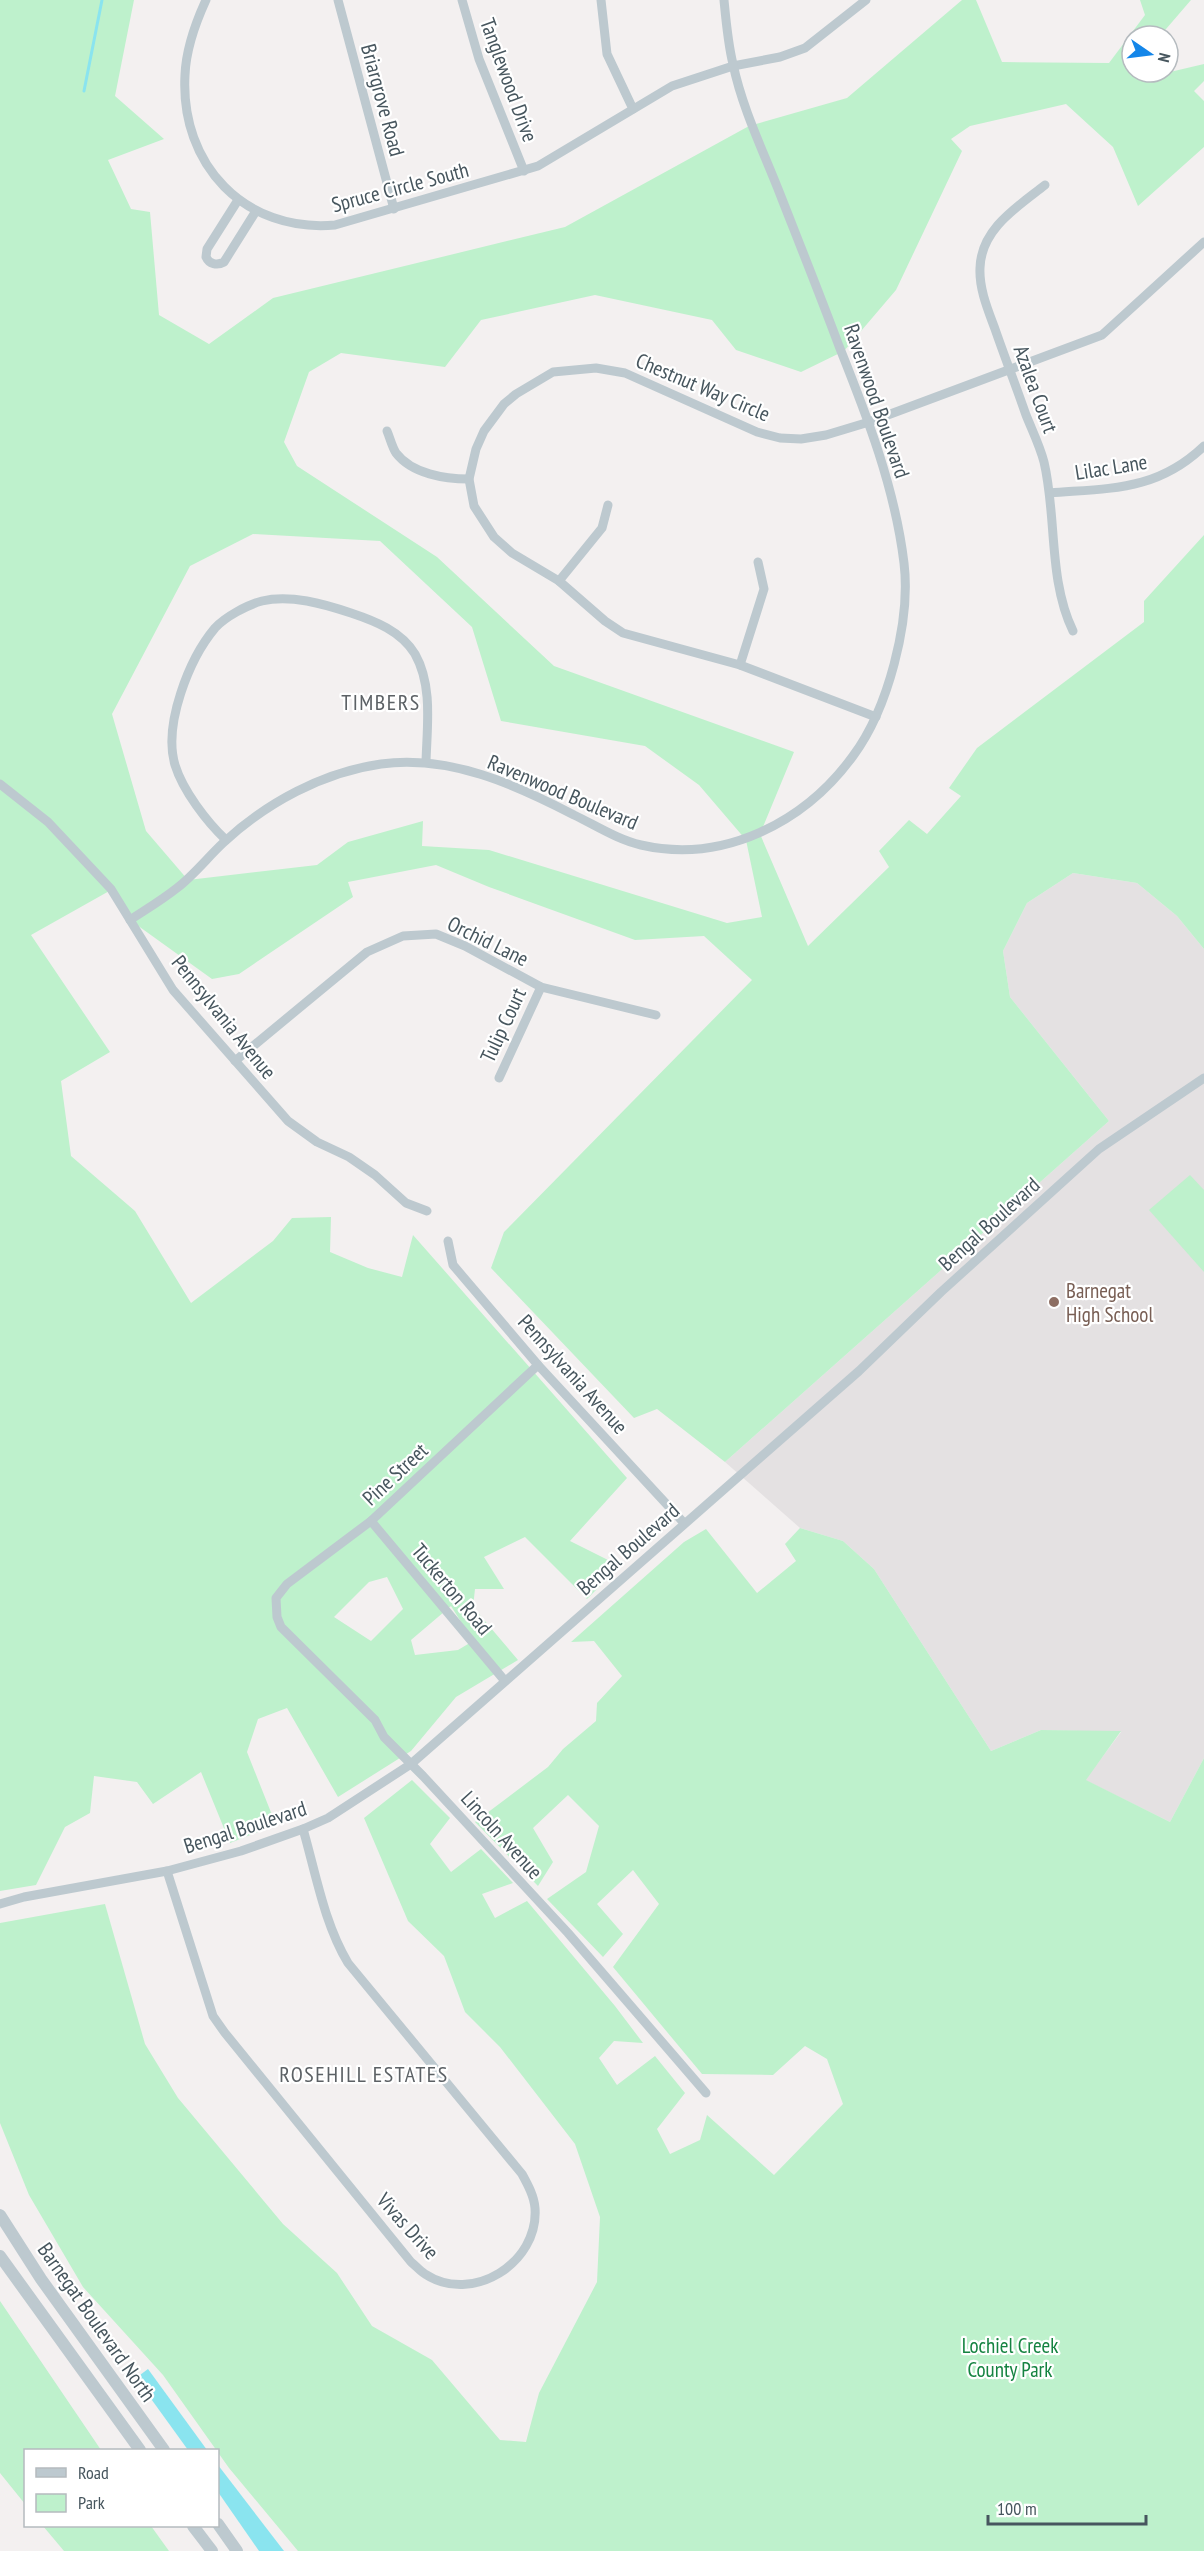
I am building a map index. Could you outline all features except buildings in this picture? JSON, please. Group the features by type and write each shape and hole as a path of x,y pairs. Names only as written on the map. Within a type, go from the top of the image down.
{"street":[{"name":"Spruce Circle South","path":"206,0 195,26 187,57 185,90 188,118 196,145 213,175 238,200 275,219 314,226 335,225 524,171 557,156 672,86 733,66 780,57 805,48 866,0"},
{"name":"Briargrove Road","path":"338,0 394,209"},
{"name":"Tanglewood Drive","path":"462,0 479,59 524,171"},
{"path":"601,0 607,54 633,109"},
{"name":"Ravenwood Boulevard","path":"130,920 179,887 226,840 273,805 294,792 323,780 380,765 426,762 465,770 534,794 615,835 640,845 699,848 756,836 780,824 821,794 860,747 876,717 901,630 905,593 904,562 891,500 869,422 757,135 733,66 724,0"},
{"name":"Azalea Court","path":"1045,185 1011,211 993,230 983,248 980,268 981,287 1043,459 1050,494 1063,611 1073,631"},
{"path":"238,200 207,249 206,257 210,262 217,264 224,262 256,211"},
{"name":"Chestnut Way Circle","path":"876,717 740,665 623,633 605,621 559,581 512,553 494,537 474,506 470,479 484,430 504,404 538,379 567,369 596,368 626,373 757,432 780,438 801,439 826,435 869,422 1101,335 1204,242"},
{"path":"387,431 396,453 408,464 439,477 470,479"},
{"name":"Lilac Lane","path":"1050,494 1144,483 1161,477 1190,460 1204,446"},
{"path":"559,581 602,528 608,505"},
{"path":"740,665 764,589 758,562"},
{"path":"226,840 210,825 175,765 173,733 177,706 196,656 216,627 239,611 262,601 290,599 324,604 382,625 400,637 415,654 424,678 428,698 426,762"},
{"name":"Pennsylvania Avenue","path":"0,784 48,822 111,889 173,990 288,1121 317,1142 350,1157 375,1175 406,1203 427,1210"},
{"name":"Orchid Lane","path":"235,1061 367,952 403,936 436,934 465,946 541,987 656,1015"},
{"name":"Tulip Court","path":"499,1078 541,987"},
{"name":"Bengal Boulevard","path":"0,1904 167,1871 241,1851 303,1830 360,1798 411,1764 859,1371 941,1292 1099,1149 1204,1078"},
{"name":"Pennsylvania Avenue","path":"448,1241 453,1265 538,1365 684,1523"},
{"name":"Pine Street","path":"275,1604 276,1598 287,1584 371,1521 538,1365"},
{"name":"Tuckerton Road","path":"371,1521 505,1680"},
{"name":"Lincoln Avenue","path":"275,1604 281,1627 375,1720 384,1737 612,1982 706,2093"},
{"name":"Vivas Drive","path":"167,1871 213,2016 411,2262 425,2274 440,2281 472,2284 501,2274 516,2262 527,2246 533,2229 535,2209 532,2193 522,2174 348,1963 332,1930 303,1830"},
{"name":"Barnegat Boulevard North","path":"0,2215 41,2279 163,2449"},
{"name":"Barnegat Boulevard North","path":"0,2256 139,2449"},
{"path":"219,2525 237,2551"},
{"path":"194,2527 212,2551"}],"shaded area":[{"name":"Barnegat High School","path":"1073,873 1137,883 1177,916 1204,949 1204,1758 1170,1822 1085,1780 1121,1732 1041,1730 991,1751 874,1569 843,1541 800,1528 725,1462 1109,1121 1010,997 1003,951 1027,903"}],"green space":[{"path":"0,0 134,0 115,96 164,139 108,160 131,209 150,212 159,315 209,344 273,298 565,227 749,126 847,98 962,0 976,0 1002,62 1109,63 1120,48 1120,84 1180,84 1180,70 1204,64 1204,81 1194,91 1204,101 1204,147 1138,206 1113,147 1066,104 970,126 951,139 962,151 896,290 844,351 801,372 736,350 712,320 595,295 481,320 445,367 341,353 309,372 284,442 297,466 437,557 554,666 794,752 760,834 808,946 889,867 879,851 909,820 927,834 961,796 949,788 977,748 1144,622 1144,601 1204,535 1204,949 1177,916 1137,883 1073,873 1027,903 1003,951 1010,997 1109,1121 725,1462 657,1409 634,1418 491,1268 504,1232 752,980 704,936 635,940 489,887 436,865 348,882 353,897 239,974 212,979 130,920 111,890 31,935 110,1052 61,1081 71,1156 135,1211 191,1303 273,1241 292,1218 331,1217 330,1252 368,1268 402,1277 413,1235 627,1478 570,1541 620,1566 587,1599 525,1537 484,1557 504,1589 475,1589 473,1607 518,1660 456,1697 411,1751 338,1797 287,1708 258,1719 247,1752 276,1825 230,1843 201,1772 153,1804 137,1782 94,1776 90,1813 65,1827 36,1885 0,1891","holes":["253,534 380,541 472,627 501,721 645,746 699,785 746,840 762,917 727,923 489,850 422,846 423,821 348,842 317,865 188,880 146,831 112,714 190,566","387,1577 403,1609 371,1641 334,1617 369,1582","451,1606 473,1641 458,1650 415,1655 411,1640"]},
{"path":"1140,0 1191,0 1170,24 1138,24 1145,15"},
{"path":"1190,1175 1204,1190 1204,1272 1149,1210"},
{"name":"Lochiel Creek County Park","path":"800,1528 843,1541 874,1569 991,1751 1041,1730 1121,1731 1086,1780 1170,1822 1204,1758 1204,2551 298,2551 229,2468 219,2454 219,2449 216,2449 163,2375 83,2287 29,2195 0,2123 0,1923 105,1904 145,2044 178,2098 283,2224 337,2273 372,2326 432,2360 500,2440 526,2442 539,2393 597,2282 600,2217 575,2144 500,2047 465,2012 444,1956 408,1921 364,1818 412,1780 450,1818 430,1844 451,1872 481,1849 513,1883 482,1894 495,1918 527,1901 643,2043 614,2041 599,2058 617,2085 655,2056 685,2093 657,2129 670,2154 700,2140 707,2115 774,2175 843,2104 827,2059 805,2046 773,2075 702,2074 613,1967 659,1904 633,1870 597,1904 623,1934 603,1957 547,1899 586,1872 599,1826 568,1795 533,1828 553,1862 538,1886 475,1822 548,1767 563,1749 596,1721 597,1703 622,1676 594,1641 571,1642 684,1542 706,1529 757,1593 796,1561 785,1544"},
{"path":"0,2301 100,2449 24,2449 24,2503 0,2473"},
{"path":"44,2527 152,2527 169,2551 64,2551"}],"water":[{"path":"148,2369 206,2449 187,2449 136,2378"},
{"path":"219,2466 284,2551 259,2551 219,2493"}],"waterway":[{"path":"84,91 102,0"}],"place":[{"name":"Barnegat High School","path":"1054,1302"}],"district":[{"name":"TIMBERS","path":"381,702"},
{"name":"ROSEHILL ESTATES","path":"364,2074"}]}
